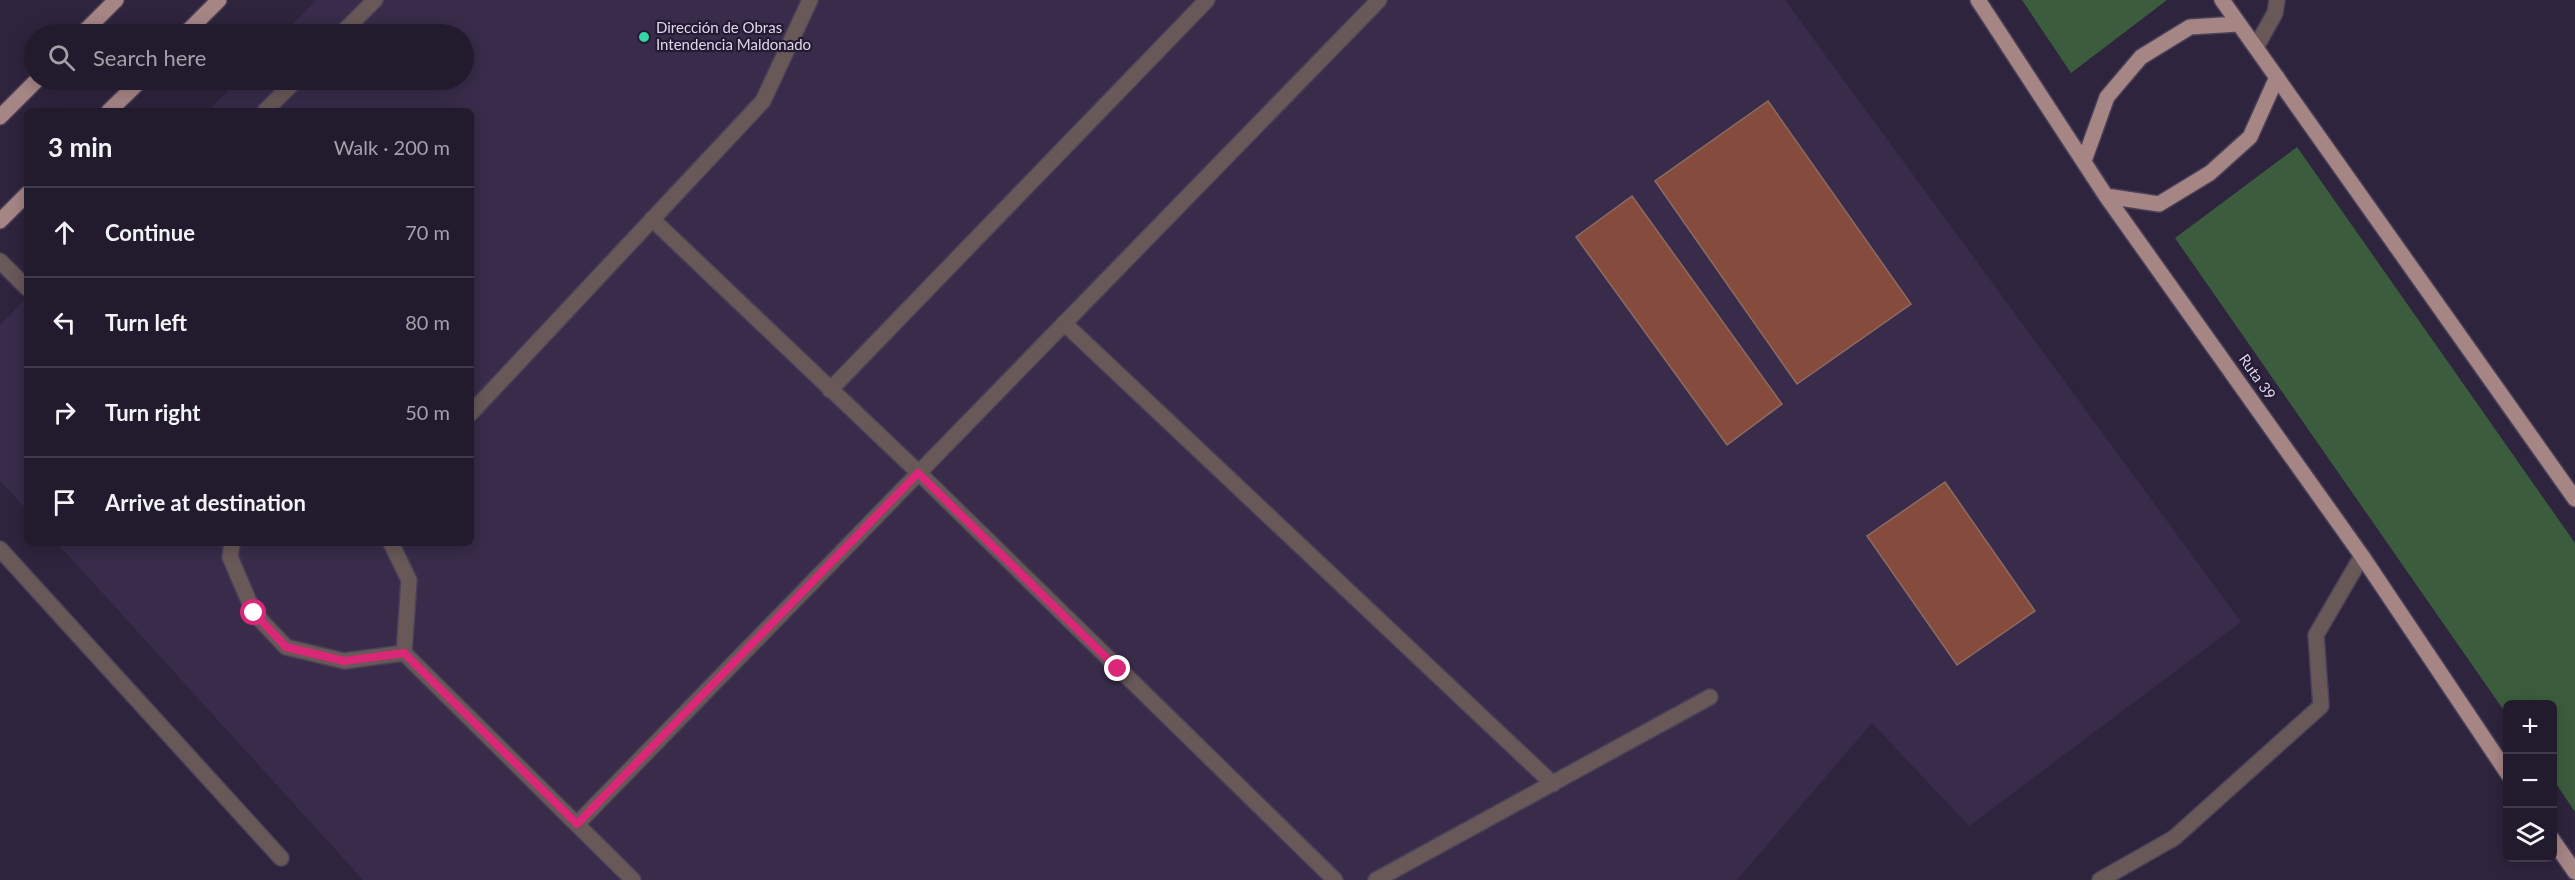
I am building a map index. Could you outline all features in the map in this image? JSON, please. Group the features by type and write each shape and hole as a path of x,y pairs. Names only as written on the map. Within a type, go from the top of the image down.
{"main road":[{"path":"92,24 116,0"},
{"path":"195,24 219,0"},
{"name":"Ruta 39","path":"1978,0 2106,196 2362,556 2503,767"},
{"path":"2222,0 2575,499"},
{"path":"2084,161 2107,97 2141,57 2190,27 2238,24"},
{"path":"2106,196 2159,204 2210,173 2250,137 2277,77"},
{"path":"0,117 27,90"},
{"path":"112,108 131,90"},
{"path":"0,221 24,197"},
{"path":"2557,845 2575,872"}],"street":[{"path":"351,24 375,0"},
{"path":"474,410 763,101 810,0"},
{"path":"830,390 1207,0"},
{"path":"577,824 1379,0"},
{"path":"2256,48 2276,13 2277,0"},
{"path":"268,108 286,90"},
{"path":"652,219 918,473 1335,880"},
{"path":"0,261 24,285"},
{"path":"1064,323 1553,784"},
{"path":"232,546 230,557 254,613 286,647 344,661 404,653"},
{"path":"392,546 409,580 404,653 633,880"},
{"path":"0,549 281,858"},
{"path":"2100,880 2174,838 2321,706 2316,635 2362,556"},
{"path":"1376,880 1710,697"}],"shaded area":[{"path":"316,0 1785,0 2241,622 1969,826 1872,723 1737,880 363,880 60,546 474,546 474,108 211,108 229,90 474,90 474,24 293,24"},
{"path":"24,300 24,507 0,481 0,325"}],"green space":[{"path":"2022,0 2167,0 2071,73"},
{"path":"2297,147 2575,543 2575,812 2557,785 2557,700 2503,700 2503,709 2175,238"}],"building":[{"path":"1768,101 1911,304 1797,384 1655,181"},
{"path":"1632,196 1782,404 1727,445 1576,237"},
{"path":"1945,482 2035,611 1957,665 1867,536"}],"place":[{"name":"Dirección de Obras Intendencia Maldonado","path":"644,37"}],"route":[{"path":"254,613 286,647 344,661 404,653 577,824 918,473 1118,669"}]}
